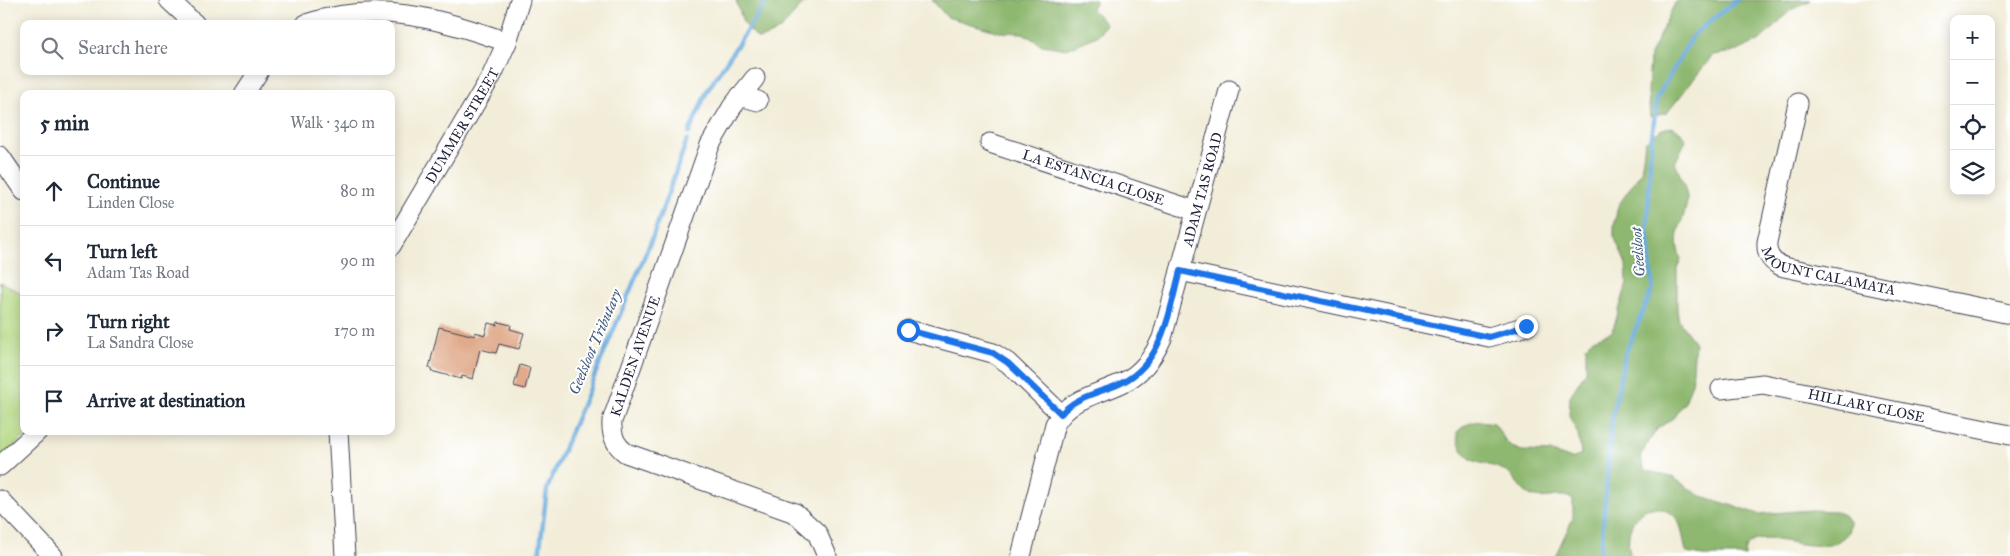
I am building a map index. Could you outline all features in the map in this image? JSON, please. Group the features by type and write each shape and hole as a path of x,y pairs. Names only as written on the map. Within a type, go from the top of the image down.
{"street":[{"path":"169,0 191,20"},
{"name":"DUMMER STREET","path":"395,239 492,75 506,42 520,0"},
{"path":"311,20 331,5 371,4 398,6 506,42"},
{"path":"247,90 256,75"},
{"name":"KALDEN AVENUE","path":"755,78 719,126 710,145 612,421 612,434 617,445 626,453 794,513 817,533 826,556"},
{"name":"ADAM TAS ROAD","path":"1061,414 1078,400 1125,382 1151,359 1162,338 1229,90"},
{"path":"740,96 758,101"},
{"name":"MOUNT CALAMATA","path":"1798,103 1767,242 1768,253 1774,262 1784,267 2010,314"},
{"name":"LA ESTANCIA CLOSE","path":"990,143 1196,211"},
{"path":"0,156 20,185"},
{"path":"1180,271 1489,337 1526,326"},
{"path":"908,330 993,353 1008,363 1061,414 1055,424 1021,556"},
{"name":"HILLARY CLOSE","path":"1721,389 1763,384 2010,435"},
{"path":"0,466 34,435"},
{"path":"338,435 345,556"},
{"path":"0,500 53,556"}],"green space":[{"path":"736,0 809,0 776,32 758,39 743,22"},
{"path":"932,0 1096,0 1092,9 1106,24 1097,36 1067,49 1042,45 1023,33 1000,32 947,17"},
{"path":"1680,0 1811,0 1791,10 1760,40 1738,51 1713,55 1667,113 1650,117 1648,93 1650,55 1675,3"},
{"path":"1672,127 1681,132 1686,140 1675,163 1687,197 1677,242 1681,259 1677,269 1677,310 1679,321 1695,343 1692,383 1685,402 1673,418 1657,429 1640,456 1645,470 1674,478 1699,495 1759,514 1812,510 1834,511 1844,515 1850,523 1848,533 1842,539 1829,545 1801,544 1767,539 1751,542 1747,547 1745,556 1703,556 1687,553 1678,521 1669,512 1653,508 1645,510 1633,522 1629,539 1631,556 1555,556 1573,518 1573,500 1564,496 1541,498 1531,496 1507,472 1498,467 1471,459 1465,454 1459,443 1457,432 1461,428 1474,422 1483,422 1494,423 1512,447 1522,451 1552,452 1572,459 1581,454 1578,434 1569,416 1570,396 1586,371 1586,346 1593,339 1612,332 1627,284 1626,264 1614,236 1618,206 1641,172 1645,142 1662,129"},
{"path":"0,282 20,293 20,435 27,435 0,459"}],"building":[{"path":"498,322 511,325 510,329 524,333 519,349 499,344 496,353 480,349 473,379 462,376 461,379 431,371 431,368 429,368 439,327 475,336 475,332 485,335 488,323 497,325"},
{"path":"520,365 530,368 525,389 514,386"}],"waterway":[{"name":"Geelsloot Tributary","path":"689,133 707,91 767,0"},
{"name":"Geelsloot","path":"1603,556 1601,549 1612,419 1625,354 1653,288 1647,231 1651,144 1657,98 1693,35 1737,0"},
{"name":"Geelsloot Tributary","path":"539,556 547,489 653,236 687,140"}],"route":[{"path":"908,330 993,353 1008,363 1061,414 1078,400 1125,382 1151,359 1162,338 1180,271 1489,337 1526,326"}]}
